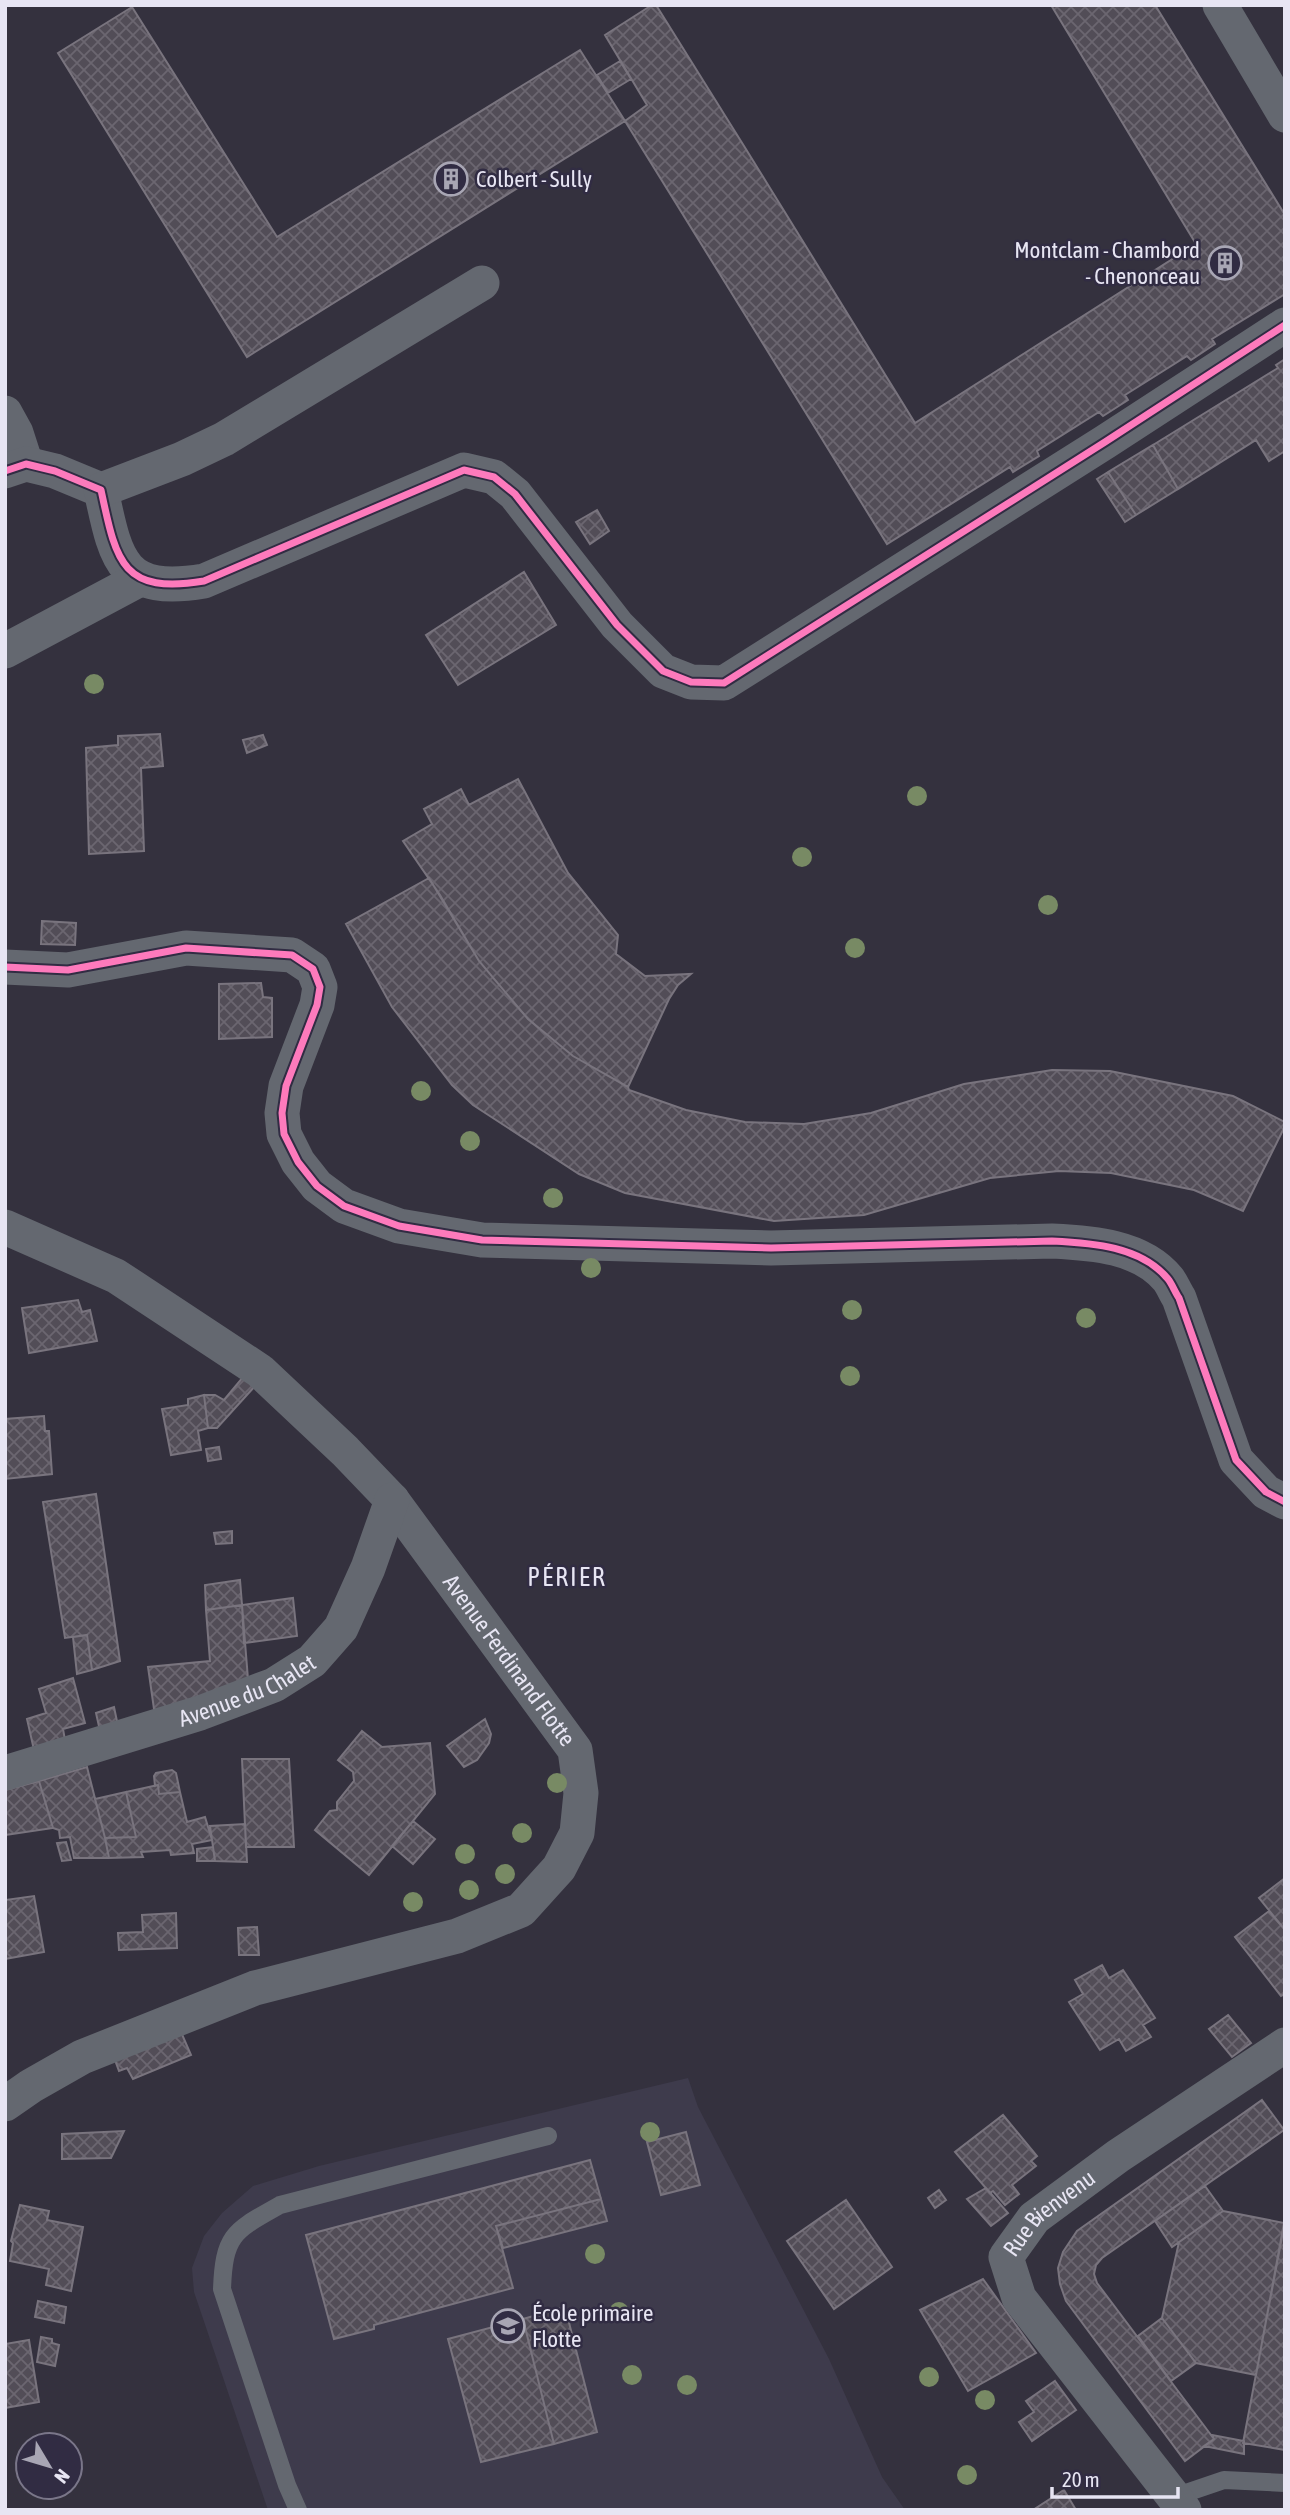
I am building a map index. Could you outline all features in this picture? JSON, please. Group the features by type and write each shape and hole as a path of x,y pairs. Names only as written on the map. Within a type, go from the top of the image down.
{"street":[{"path":"1220,5 1285,115"},
{"path":"5,413 16,433 15,468 55,471 101,490 224,439 482,283"},
{"path":"101,490 110,533 120,560 140,579 175,586 204,581 464,470 494,477 516,494 617,625 663,671 691,682 724,683 1105,443 1285,325"},
{"path":"5,651 140,579"},
{"path":"5,967 68,970 186,948 292,955 303,962 313,969 320,986 317,1005 286,1086 282,1113 284,1134 298,1162 317,1186 344,1206 400,1227 482,1240 771,1248 1052,1241 1095,1243 1141,1257 1168,1279 1179,1298 1236,1460 1266,1492 1285,1502"},
{"name":"Avenue Ferdinand Flotte","path":"5,1227 116,1276 173,1312 260,1371 345,1451 392,1500 575,1750 581,1793 577,1833 559,1868 522,1910 457,1936 255,1988 82,2057 30,2086 5,2104"},
{"name":"Avenue du Chalet","path":"5,1773 200,1713 274,1685 312,1661 341,1628 368,1568 392,1500"},
{"name":"Rue Bienvenu","path":"1179,2503 1019,2298 1006,2257 1034,2218 1118,2156 1285,2045"}],"lane":[{"path":"298,2510 287,2485 222,2289 223,2259 230,2240 248,2223 279,2205 548,2136"},
{"path":"1179,2503 1224,2480 1285,2483"}],"shaded area":[{"name":"École primaire Flotte","path":"688,2078 698,2107 829,2359 882,2477 905,2510 268,2510 194,2292 192,2268 204,2236 222,2213 253,2186 319,2166"}],"building":[{"name":"Montclam - Chambord - Chenonceau","path":"656,5 915,423 1196,244 1051,5 1155,5 1285,215 1285,294 1212,339 1215,344 1191,360 1187,356 1125,395 1128,400 1103,416 1099,412 1037,451 1039,456 1013,472 1010,467 887,544 625,121 647,105 605,35"},
{"name":"Colbert - Sully","path":"132,7 277,237 580,50 625,121 247,357 58,53"},
{"path":"620,61 631,79 608,93 597,75"},
{"path":"1285,359 1285,451 1269,461 1256,440 1178,489 1153,445 1278,368 1276,365"},
{"path":"1153,445 1178,489 1136,515 1108,472"},
{"path":"1108,472 1136,515 1125,522 1097,479"},
{"path":"597,510 609,531 590,544 576,522"},
{"path":"524,572 556,625 458,685 426,635"},
{"path":"160,734 163,766 141,768 144,851 89,854 86,748 118,745 118,736"},
{"path":"263,735 267,745 247,753 243,740"},
{"path":"518,779 568,873 618,935 616,954 645,976 691,974 678,985 669,999 628,1087 573,1056 528,1019 479,961 440,895 403,841 432,824 424,809 461,789 469,805"},
{"path":"429,878 479,961 528,1019 573,1056 629,1090 686,1110 745,1122 804,1124 871,1113 964,1084 1052,1070 1110,1071 1233,1096 1285,1122 1285,1126 1243,1211 1194,1190 1111,1173 1059,1171 990,1178 864,1215 774,1221 625,1193 579,1174 473,1105 452,1085 392,1007 346,924"},
{"path":"42,921 76,923 75,945 41,944"},
{"path":"261,983 263,997 272,998 272,1037 219,1039 219,984"},
{"path":"78,1300 82,1312 90,1310 97,1341 29,1353 22,1308"},
{"path":"243,1377 255,1386 217,1428 208,1428 204,1395 215,1395 224,1400"},
{"path":"204,1395 208,1428 198,1431 201,1450 171,1455 162,1409 188,1405 188,1399"},
{"path":"44,1416 45,1431 49,1431 52,1474 5,1479 5,1419"},
{"path":"219,1447 221,1459 208,1461 206,1449"},
{"path":"96,1494 120,1661 92,1670 87,1635 65,1638 43,1502"},
{"path":"232,1531 232,1543 216,1544 214,1533"},
{"path":"240,1580 242,1605 206,1610 205,1585"},
{"path":"293,1598 297,1636 244,1643 242,1605"},
{"path":"242,1605 248,1679 155,1716 148,1667 210,1661 206,1610"},
{"path":"87,1635 92,1670 77,1674 73,1637"},
{"path":"73,1678 85,1723 63,1729 65,1740 34,1750 27,1719 46,1713 39,1689"},
{"path":"114,1707 118,1726 100,1731 96,1713"},
{"path":"485,1719 491,1734 489,1743 477,1760 464,1767 447,1746"},
{"path":"362,1731 382,1747 430,1743 435,1794 369,1875 315,1830 330,1811 337,1810 337,1802 354,1781 353,1772 338,1760"},
{"path":"242,1759 289,1759 294,1847 246,1847"},
{"path":"87,1767 109,1858 74,1858 70,1837 60,1838 59,1830 53,1828 39,1781"},
{"path":"172,1770 176,1773 180,1792 159,1794 154,1776 156,1773"},
{"path":"39,1781 53,1828 5,1835 5,1790"},
{"path":"158,1785 159,1794 180,1792 187,1822 205,1817 212,1840 192,1844 194,1853 171,1855 170,1850 141,1852 143,1857 109,1858 105,1838 136,1837 126,1792"},
{"path":"126,1792 136,1837 105,1838 95,1799"},
{"path":"413,1821 435,1839 413,1864 392,1846"},
{"path":"245,1824 247,1862 215,1861 210,1826"},
{"path":"66,1842 71,1860 62,1861 57,1843"},
{"path":"213,1847 215,1861 197,1861 197,1849"},
{"path":"1285,1878 1285,1930 1259,1898"},
{"path":"34,1896 44,1952 5,1959 5,1900"},
{"path":"1269,1911 1285,1930 1285,1994 1281,1996 1235,1937"},
{"path":"176,1913 177,1948 119,1950 118,1933 143,1932 142,1915"},
{"path":"257,1927 259,1955 239,1955 238,1928"},
{"path":"1102,1965 1109,1978 1123,1970 1155,2018 1143,2025 1151,2037 1126,2051 1119,2039 1100,2050 1069,2002 1083,1994 1075,1980"},
{"path":"1228,2015 1251,2043 1232,2057 1209,2029"},
{"path":"181,2032 191,2055 133,2079 127,2068 119,2071 115,2060"},
{"path":"1262,2100 1284,2130 1102,2258 1096,2265 1094,2274 1097,2283 1214,2439 1185,2461 1066,2301 1058,2268 1063,2252 1077,2231"},
{"path":"1003,2115 1037,2156 1031,2161 1036,2166 1012,2185 1019,2194 1005,2205 993,2191 990,2193 955,2152"},
{"path":"124,2131 111,2158 62,2159 62,2134"},
{"path":"686,2132 700,2185 661,2195 647,2142"},
{"path":"590,2160 601,2199 496,2226 513,2288 374,2325 374,2329 334,2339 306,2235"},
{"path":"1205,2186 1223,2211 1172,2247 1155,2221"},
{"path":"986,2188 1008,2213 991,2226 967,2199"},
{"path":"939,2190 946,2200 935,2208 928,2198"},
{"path":"601,2199 607,2221 503,2248 496,2226"},
{"path":"846,2200 892,2267 834,2309 787,2241"},
{"path":"20,2205 49,2211 47,2220 83,2227 71,2291 46,2285 49,2269 10,2261 11,2241"},
{"path":"1223,2211 1284,2223 1256,2375 1196,2363 1162,2318 1179,2242"},
{"path":"1285,2221 1285,2450 1243,2443"},
{"path":"983,2279 1036,2353 968,2391 920,2310"},
{"path":"38,2301 66,2307 64,2323 35,2317"},
{"path":"565,2307 597,2432 554,2444 523,2319"},
{"path":"1162,2318 1196,2363 1171,2381 1138,2336"},
{"path":"523,2319 554,2444 481,2462 448,2339"},
{"path":"41,2337 52,2339 52,2343 59,2345 55,2366 37,2362"},
{"path":"29,2340 39,2402 5,2408 5,2344"},
{"path":"1055,2381 1076,2410 1032,2441 1019,2422 1034,2412 1026,2401"},
{"path":"1212,2435 1244,2441 1244,2454 1204,2446 1214,2439"},
{"path":"1064,2490 1076,2510 1033,2510"}],"cycle path":[{"path":"5,471 26,464 55,471 101,490 112,536 127,567 139,577 155,583 176,584 204,581 464,470 494,477 515,494 617,625 663,671 691,682 724,683 1285,325"},
{"path":"5,967 68,970 186,948 292,955 313,969 320,987 317,1005 286,1086 282,1113 284,1134 298,1162 317,1186 344,1206 399,1226 482,1240 771,1248 1052,1241 1099,1245 1130,1253 1157,1268 1168,1279 1179,1298 1236,1460 1266,1492 1285,1502"}],"place":[{"name":"Colbert - Sully","path":"451,179"},
{"name":"Montclam - Chambord - Chenonceau","path":"1225,263"},
{"name":"École primaire Flotte","path":"508,2326"}],"district":[{"name":"PÉRIER","path":"567,1577"}]}
